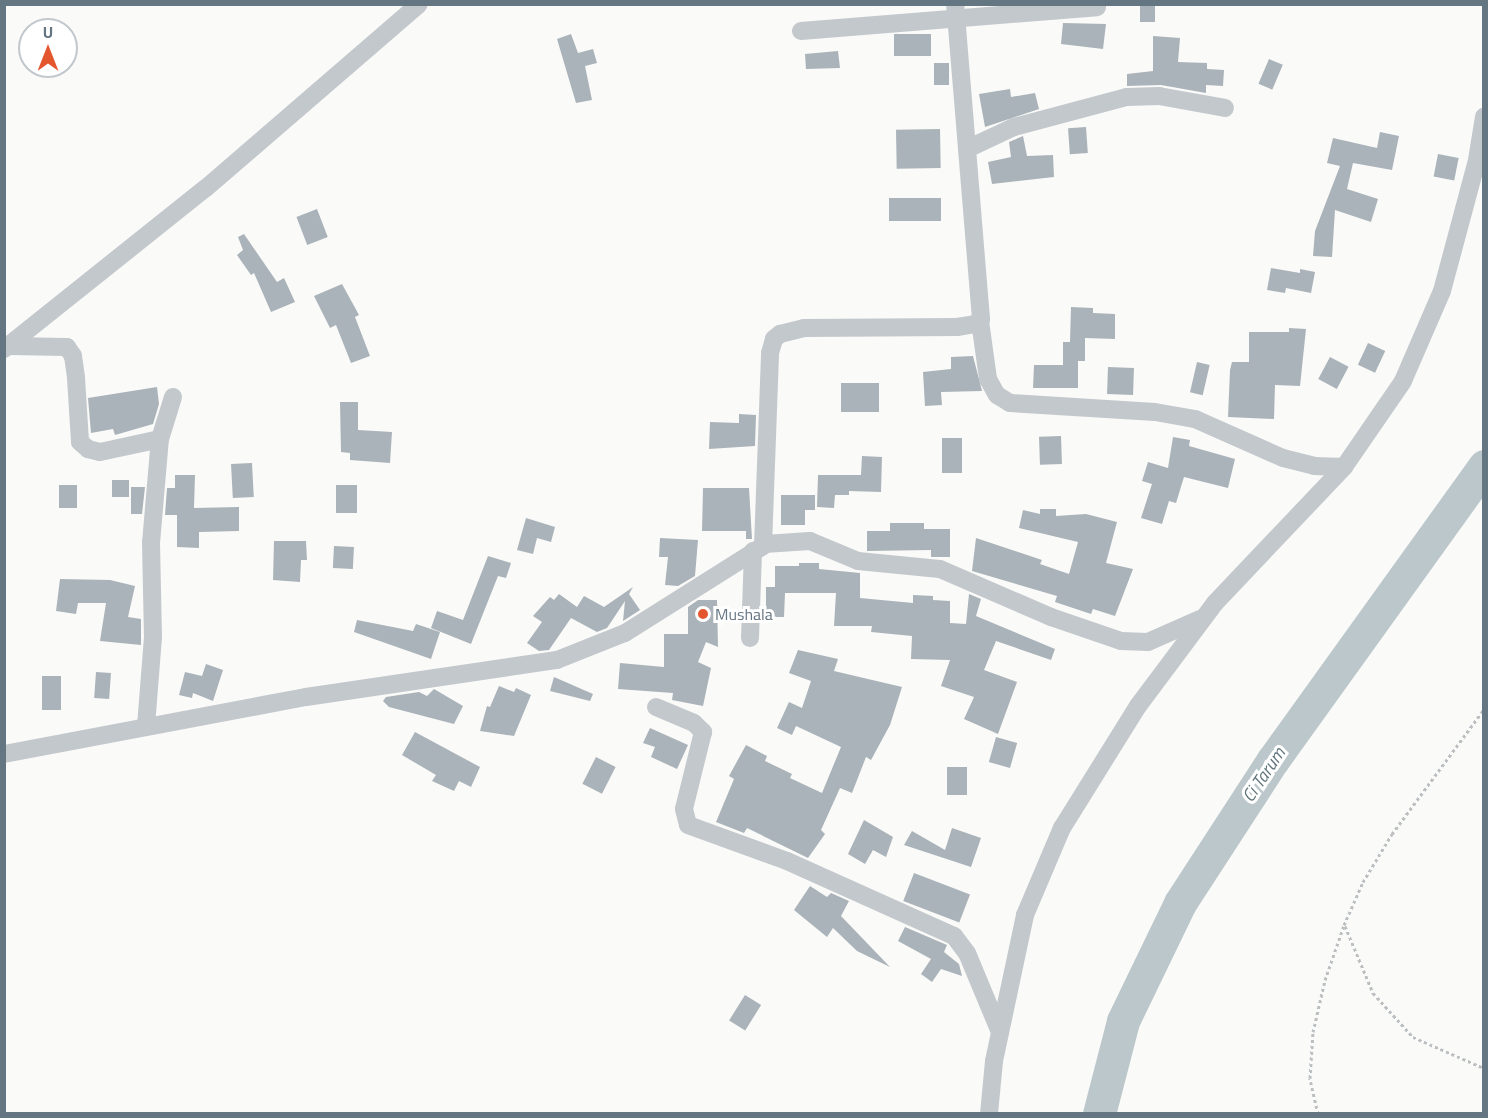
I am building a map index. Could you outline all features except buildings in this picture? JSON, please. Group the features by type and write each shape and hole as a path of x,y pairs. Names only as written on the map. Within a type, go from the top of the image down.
{"street":[{"path":"7,347 206,188 419,4"},
{"path":"801,30 956,10 1097,7"},
{"path":"956,10 980,321 987,379 997,395 1010,403 1155,412 1195,419 1283,458 1314,466 1344,467"},
{"path":"967,149 1014,127 1127,97 1159,96 1225,108"},
{"path":"989,1113 999,1032 1025,915 1062,828 1138,706 1205,615 1237,577 1344,467 1403,381 1427,333 1477,160 1484,117"},
{"path":"750,638 759,548 770,353 774,339 780,334 804,328 957,327 980,321"},
{"path":"7,347 67,346 73,356 76,378 80,442 88,449 100,452 160,439"},
{"path":"146,726 153,638 152,543 160,439 173,398"},
{"path":"4,754 361,688 557,660 625,633 759,548 810,541 858,561 940,569 1051,617 1121,641 1148,642 1205,615"},
{"path":"656,707 694,723 704,732 684,809 688,825 787,861 954,936 967,953 999,1032"}],"path":[{"path":"1318,1113 1310,1078 1313,1032 1325,980 1344,925 1363,882 1392,834 1484,708"},
{"path":"1344,925 1373,993 1413,1037 1484,1068"}],"waterway":[{"name":"Ci Tarum","path":"1099,1114 1123,1021 1180,903 1273,760 1484,466"}],"place":[{"name":"Mushala","path":"703,614"}]}
